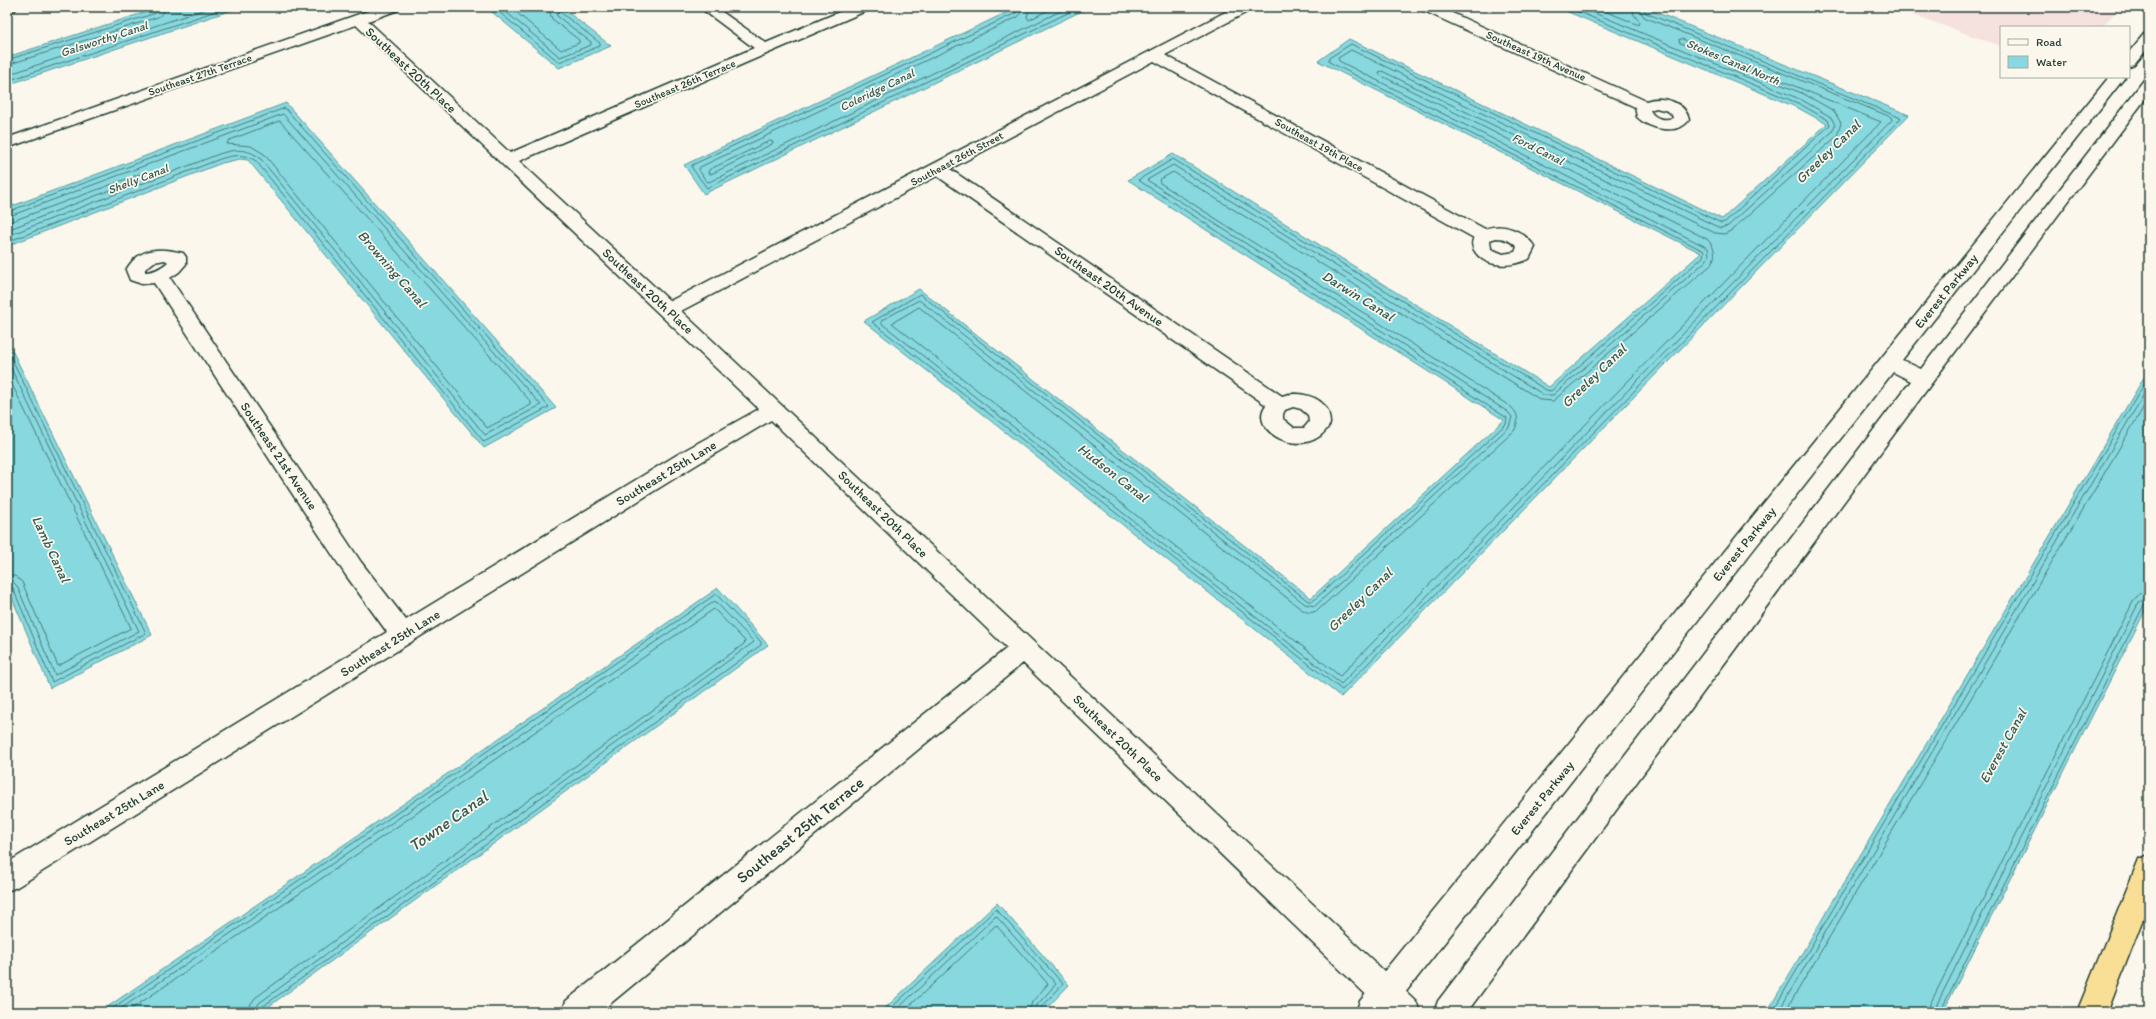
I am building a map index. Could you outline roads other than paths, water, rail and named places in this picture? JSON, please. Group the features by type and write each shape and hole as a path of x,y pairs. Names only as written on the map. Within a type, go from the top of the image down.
{"highway":[{"path":"2092,1012 2149,868"}],"street":[{"name":"Southeast 27th Terrace","path":"7,143 393,7"},
{"path":"706,7 766,49"},
{"name":"Southeast 26th Terrace","path":"508,160 863,7"},
{"name":"Southeast 26th Street","path":"668,310 1246,7"},
{"name":"Southeast 19th Avenue","path":"1426,7 1645,106"},
{"name":"Southeast 20th Place","path":"358,20 668,310 1406,1012"},
{"path":"2130,61 2149,37"},
{"name":"Southeast 19th Place","path":"1154,56 1484,236"},
{"name":"Everest Parkway","path":"1371,1012 2116,78"},
{"path":"1449,1012 1924,379 2149,83"},
{"path":"2099,99 2130,109"},
{"name":"Southeast 20th Avenue","path":"939,169 1278,404"},
{"name":"Southeast 21st Avenue","path":"159,276 353,568 402,634"},
{"path":"1889,362 1924,379"},
{"name":"Southeast 25th Lane","path":"7,878 320,687 402,634 688,459 773,410"},
{"name":"Southeast 25th Terrace","path":"577,1012 1024,648"}],"water":[{"name":"Galsworthy Canal","path":"161,7 241,7 7,85 7,57"},
{"path":"486,7 561,7 611,46 559,68"},
{"name":"Coleridge Canal","path":"1018,7 1090,7 704,194 684,165"},
{"path":"1556,7 1643,7 1909,115 1341,697 864,321 919,289 1311,598 1504,420 1128,180 1173,154 1549,387 1701,253 1318,61 1349,39 1722,219 1827,124 1798,108"},
{"path":"286,103 556,408 484,448 248,160 240,159 222,163 7,246 7,208"},
{"name":"Lamb Canal","path":"7,340 152,635 50,688 7,586"},
{"name":"Everest Canal","path":"2149,369 2149,603 1943,1012 1767,1012"},
{"name":"Towne Canal","path":"718,588 768,645 261,1012 100,1012"},
{"path":"997,903 1069,985 1043,1012 881,1012"}],"water label":[{"name":"Stokes Canal North","path":"1733,62"},
{"name":"Ford Canal","path":"1538,149"},
{"name":"Greeley Canal","path":"1828,152"},
{"name":"Shelly Canal","path":"138,179"},
{"name":"Browning Canal","path":"392,269"},
{"name":"Darwin Canal","path":"1358,296"},
{"name":"Greeley Canal","path":"1594,376"},
{"name":"Hudson Canal","path":"1113,473"},
{"name":"Greeley Canal","path":"1360,600"}]}
